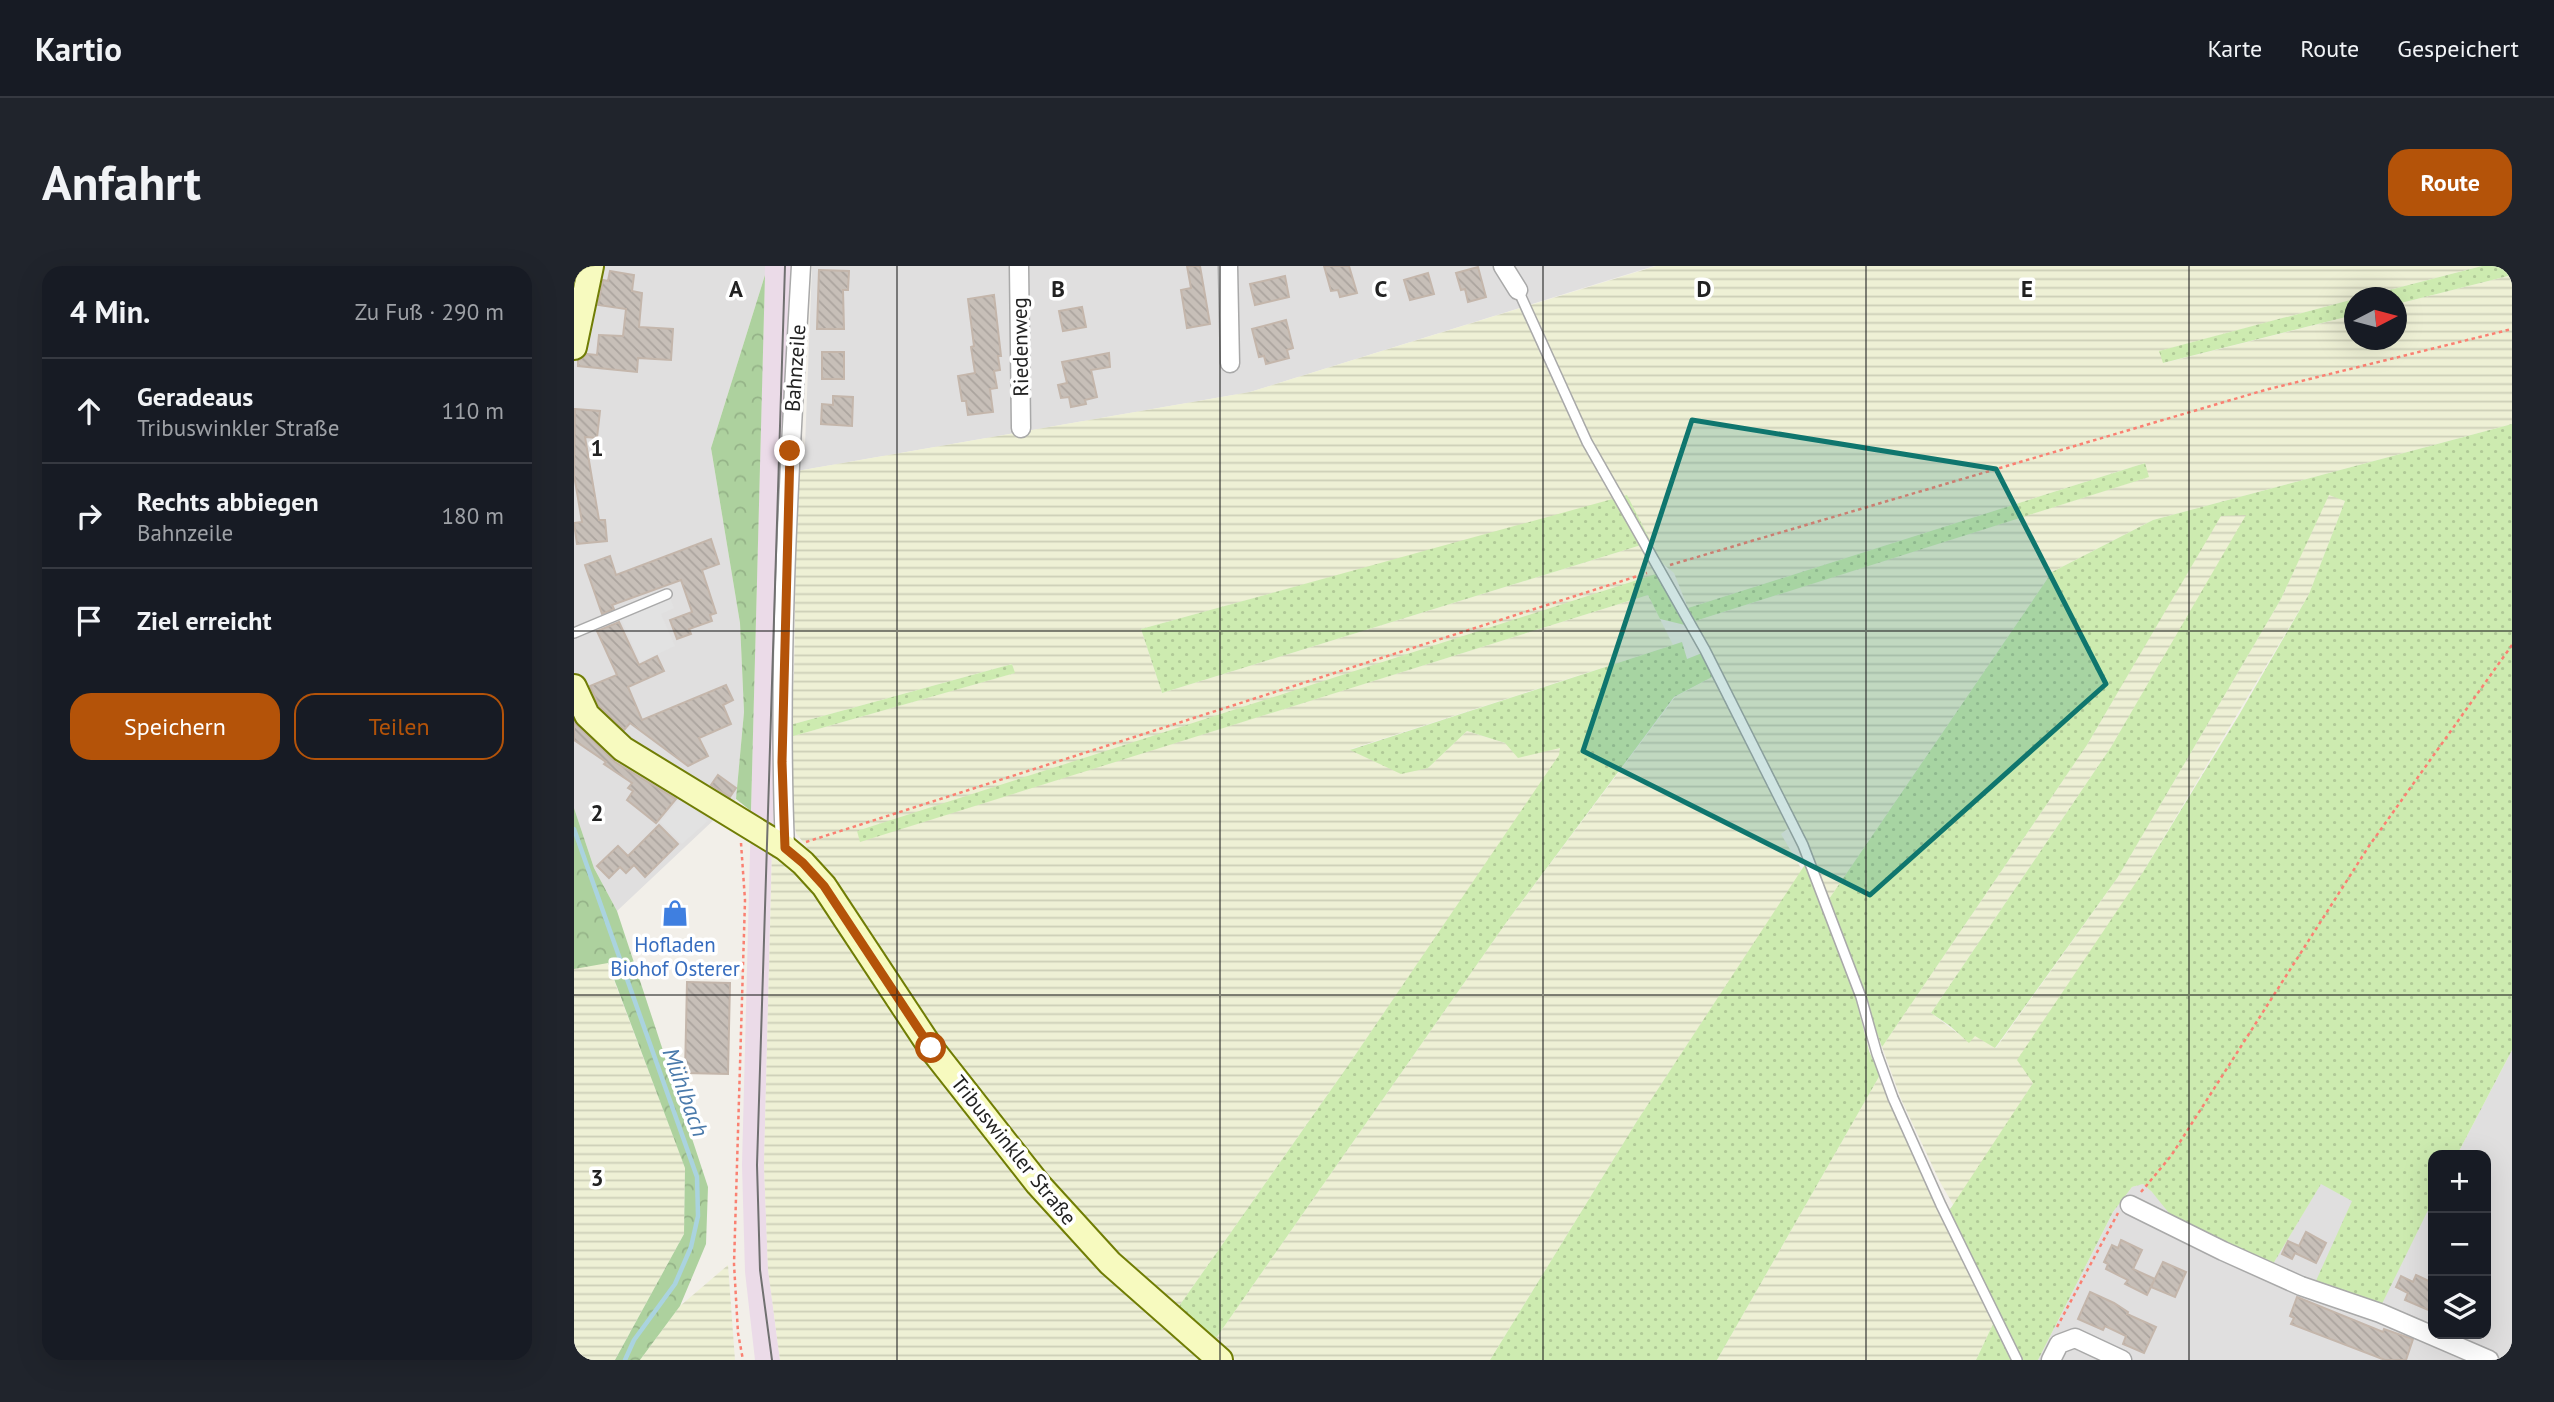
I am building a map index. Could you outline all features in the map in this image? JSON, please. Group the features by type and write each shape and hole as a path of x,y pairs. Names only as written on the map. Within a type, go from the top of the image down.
{"street":[{"path":"574,347 592,266"},
{"name":"Bahnzeile","path":"785,848 782,762 789,492 802,266"},
{"name":"Riedenweg","path":"1019,266 1021,428"},
{"path":"1228,266 1230,363"},
{"path":"1503,266 1518,290"},
{"name":"Tribuswinkler Straße","path":"574,687 587,715 623,749 785,848 803,863 824,886 931,1048 1038,1184 1110,1264 1220,1360"},
{"path":"2130,1205 2301,1286 2380,1314 2487,1360"},
{"path":"2052,1360 2059,1344 2075,1338 2122,1360"}],"lane":[{"path":"1518,290 1587,442 1705,650 1803,845 1861,997 1893,1098 1941,1205 2017,1360"},
{"path":"574,633 667,594"}],"path":[{"path":"785,848 1660,568 2265,390 2512,329"},
{"path":"2056,1328 2116,1214 2130,1205 2171,1156 2369,846 2512,645"},
{"path":"740,822 745,900 734,1265 737,1333 743,1360"}],"highlighted area":[{"path":"1692,420 1996,469 2106,684 1870,895 1583,751"}],"shaded area":[{"path":"580,266 765,266 765,275 711,448 740,623 744,712 736,799 617,911 594,868 574,808 574,297"},
{"path":"765,266 793,266 771,881 764,1165 768,1269 780,1360 755,1360 745,1272 742,1165"},
{"path":"812,266 1654,266 1250,392 797,471 805,446"},
{"path":"670,597 674,608 661,614 675,646 640,662 621,619"},
{"path":"681,798 708,821 682,844 660,822"},
{"path":"2512,1050 2512,1360 2038,1360 2113,1212 2132,1187 2143,1184 2270,1269 2321,1183 2352,1200 2421,1223 2428,1210 2428,1339 2491,1339 2491,1150 2460,1150"}],"green space":[{"path":"1656,266 2482,266 2401,287 2344,287 2344,302 2160,351 2164,363 2344,318 2344,350 2407,350 2407,301 2512,275 2512,424 2153,520 2052,572 1829,899 1810,848 1796,822 1781,834 1802,870 1637,1121 1490,1360 1237,1360 1214,1341 1508,920 1675,697 1712,677 1738,723 1695,621 2148,477 2145,463 1688,608 1674,573 1663,564 1659,573 1643,580 861,841 1648,595 1673,645 1351,749 1428,768 1467,731 1505,743 1560,747 1560,755 1347,1067 1177,1309 1082,1222 932,1031 835,884 796,833 791,808 790,737 1014,673 1012,664 790,725 794,674 797,471 1250,392","holes":["1627,496 1651,542 1162,693 1141,629"]},
{"path":"2482,266 2512,266 2512,275 2407,301 2407,287 2401,287"},
{"path":"765,275 751,811 736,799 744,712 740,623 711,448"},
{"path":"2344,302 2344,318 2163,363 2159,351"},
{"path":"2512,424 2512,1050 2460,1150 2428,1150 2428,1210 2380,1308 2315,1283 2352,1201 2321,1184 2270,1269 2198,1249 2143,1184 2132,1187 2113,1212 2038,1360 1976,1360 1994,1322 1945,1217 2033,1083 2017,1060 2143,872 2309,594 2345,501 2329,495 2281,599 2118,877 1995,1048 1975,1036 1969,1043 1931,1013 2111,747 2246,515 2221,516 2087,745 1882,1047 1829,899 2052,572 2153,520"},
{"path":"2145,463 2149,477 1695,621 1688,608"},
{"path":"2329,494 2345,501 2309,594 2143,872 2033,1083 1954,1206 1901,1099 1882,1047 2087,745 2221,515 2247,515 2111,747 1931,1013 1969,1042 1975,1035 1996,1048 2118,877 2281,599"},
{"path":"1627,495 1651,542 1162,693 1141,629"},
{"path":"1659,573 1685,625 1660,619 1648,595 860,842 857,831"},
{"path":"1682,642 1687,659 1702,653 1712,677 1674,697 1508,920 1214,1341 1177,1309 1347,1067 1559,755 1560,748 1518,758 1505,743 1467,731 1428,768 1401,774 1350,750"},
{"path":"1012,664 1015,673 790,737 790,725"},
{"path":"574,808 594,868 617,911 708,1187 706,1244 680,1306 640,1360 615,1360 684,1234 685,1168 608,963 574,969"},
{"path":"772,850 799,870 953,1083 1212,1360 780,1360 768,1269 764,1165"},
{"path":"1806,863 1850,975 1869,1051 1880,1075 1717,1360 1490,1360 1637,1121"},
{"path":"607,962 685,1167 684,1234 615,1360 574,1360 574,969"},
{"path":"1880,1075 1994,1322 1976,1360 1717,1360"},
{"path":"728,1265 735,1360 640,1360 680,1306"}],"building":[{"path":"1187,266 1200,266 1210,324 1187,328 1181,290 1191,288"},
{"path":"1324,266 1349,266 1357,293 1340,297 1338,290 1331,291"},
{"path":"1478,267 1486,297 1468,302 1465,289 1461,290 1456,273"},
{"path":"819,270 849,271 848,290 843,290 844,329 817,329"},
{"path":"610,271 634,275 632,291 642,293 639,327 673,329 671,360 638,358 637,372 578,366 578,361 587,354 597,355 599,335 623,336 626,309 598,305 603,280 608,281"},
{"path":"1428,273 1434,294 1410,300 1404,280"},
{"path":"1285,276 1289,297 1255,305 1250,284"},
{"path":"994,295 1001,356 998,356 1000,370 994,371 997,388 990,389 993,412 968,415 966,401 962,401 958,376 975,373 968,299"},
{"path":"1082,307 1086,327 1063,331 1059,311"},
{"path":"1286,320 1293,348 1287,350 1289,358 1266,364 1264,356 1259,357 1252,329"},
{"path":"822,352 844,352 844,379 822,379"},
{"path":"1109,353 1110,367 1091,370 1097,397 1085,400 1086,404 1071,407 1069,397 1061,398 1058,385 1067,383 1062,362"},
{"path":"833,396 853,397 852,426 821,424 822,404 833,405"},
{"path":"575,409 600,411 597,438 585,437 599,520 605,520 607,541 577,544 574,523 582,522 574,475"},
{"path":"711,539 719,564 702,570 716,613 710,615 712,621 689,629 691,634 677,639 670,620 692,612 681,580 612,605 614,609 602,614 585,565 610,556 616,575"},
{"path":"619,622 639,665 657,656 664,671 628,687 642,720 726,685 733,700 723,705 731,724 699,738 708,756 688,766 630,723 624,730 599,706 590,686 617,675 597,631"},
{"path":"574,722 615,762 676,799 656,823 627,800 633,791 628,788 632,783 574,740"},
{"path":"718,775 736,788 730,797 711,785"},
{"path":"659,825 678,844 645,877 634,865 626,873 620,867 609,878 597,866 618,846 628,856"},
{"path":"687,982 730,983 728,1074 685,1073"},
{"path":"2306,1232 2326,1243 2316,1263 2295,1253 2292,1259 2282,1254 2288,1241 2299,1246"},
{"path":"2121,1240 2142,1250 2133,1269 2155,1279 2147,1295 2125,1284 2128,1280 2106,1269 2108,1264 2104,1262 2112,1245 2118,1248"},
{"path":"2163,1262 2186,1272 2175,1297 2151,1287"},
{"path":"2416,1275 2428,1281 2428,1310 2405,1300 2408,1293 2396,1287 2401,1276 2413,1282"},
{"path":"2090,1292 2114,1303 2128,1312 2127,1314 2156,1327 2144,1353 2123,1344 2126,1336 2105,1326 2103,1330 2078,1319"},
{"path":"2297,1297 2383,1332 2384,1329 2413,1339 2406,1360 2385,1360 2291,1324 2294,1318 2290,1316"}],"waterway":[{"name":"Mühlbach","path":"574,829 697,1177 698,1216 691,1247 675,1284 634,1340 625,1360"}],"tram line":[{"path":"772,1360 760,1270 757,1165 785,266"}],"place":[{"name":"Hofladen Biohof Osterer","path":"675,913"}],"route":[{"path":"790,451 782,762 785,848 824,886 931,1048"}]}
